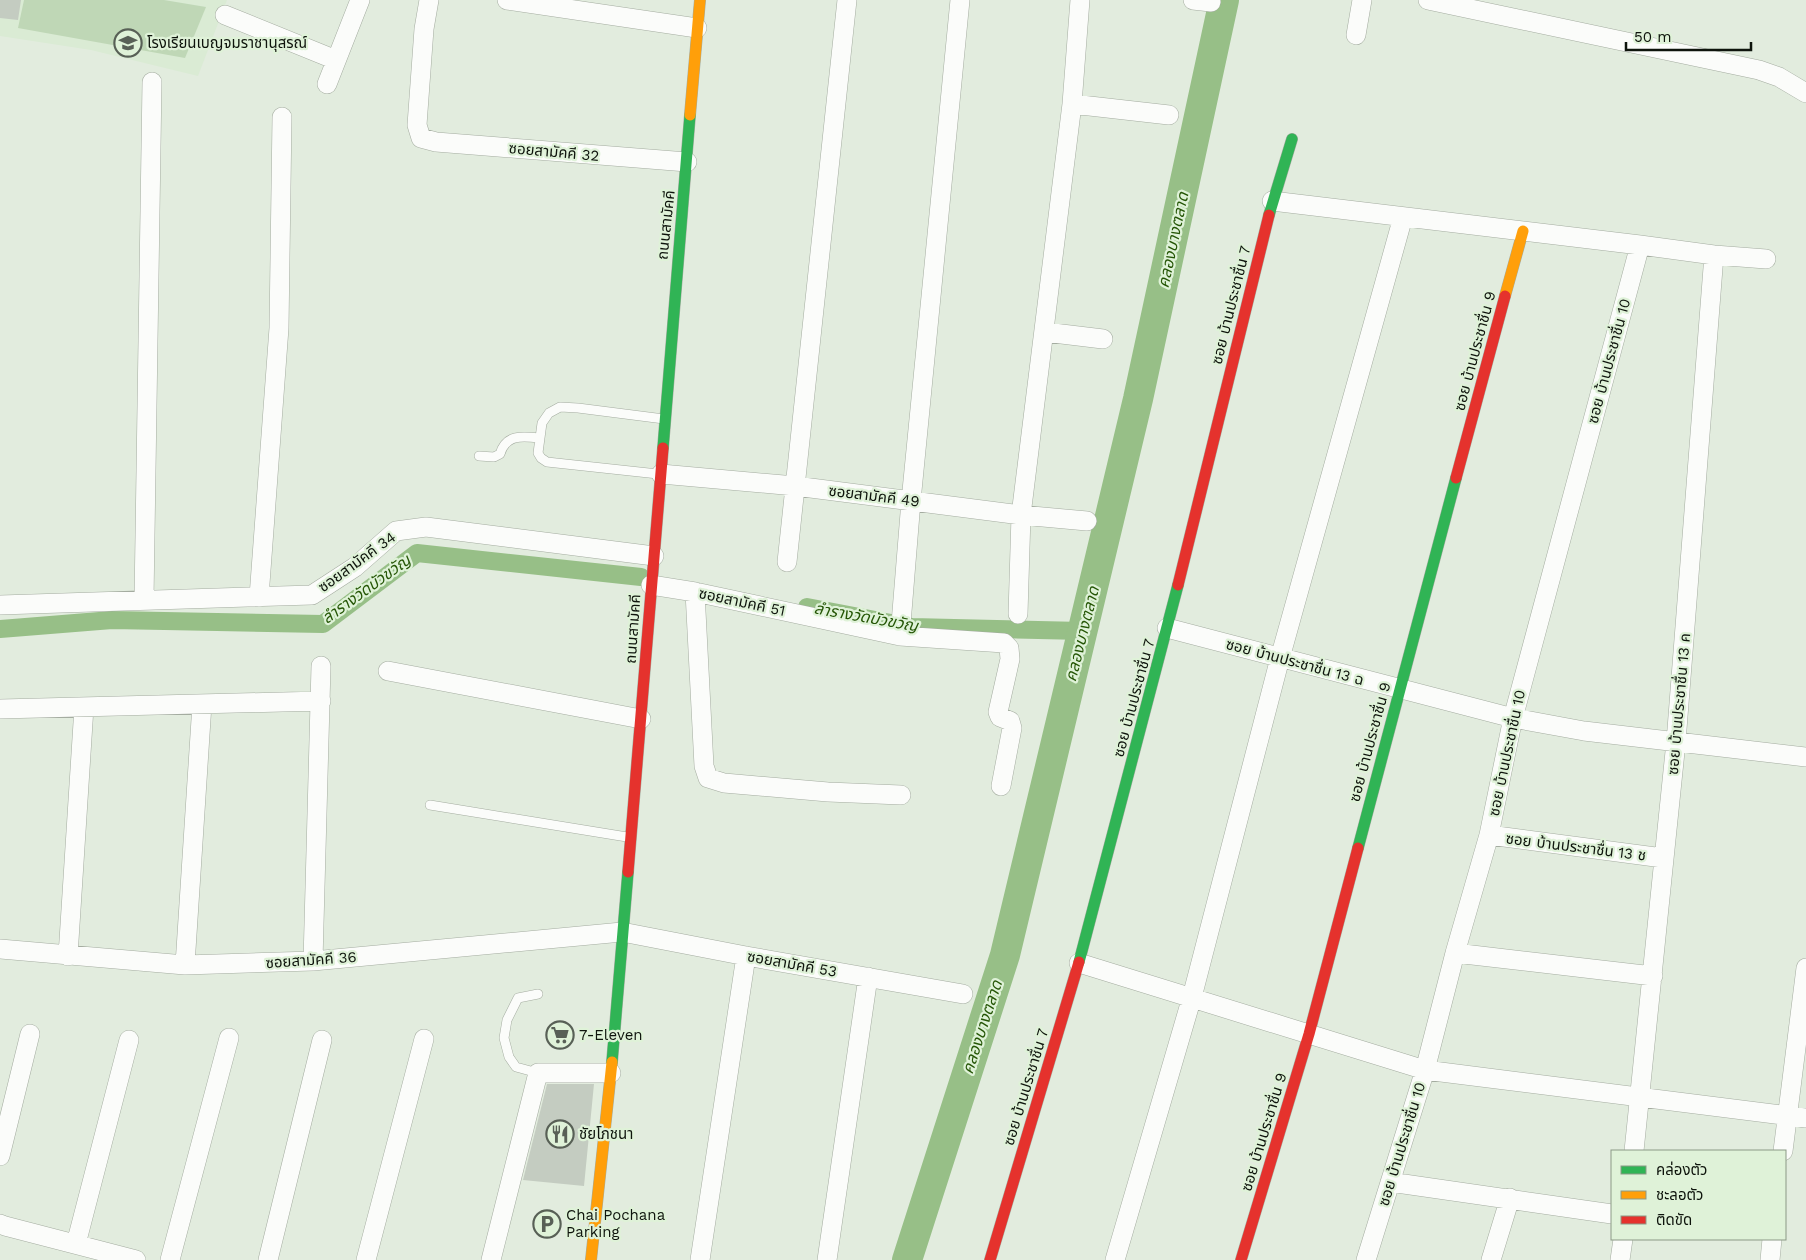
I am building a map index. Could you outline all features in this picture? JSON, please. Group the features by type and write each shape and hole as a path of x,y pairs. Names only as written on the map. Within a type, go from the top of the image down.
{"street":[{"path":"327,84 360,0"},
{"name":"ซอยสามัคคี 32","path":"430,0 424,30 417,125 421,138 436,142 688,162"},
{"path":"507,0 697,28"},
{"name":"ถนนสามัคคี","path":"591,1260 611,1073 700,0"},
{"path":"787,562 847,0"},
{"path":"901,629 911,501 960,0"},
{"path":"1018,614 1022,515 1072,104 1080,0"},
{"path":"1356,35 1362,0"},
{"path":"1428,0 1759,70 1779,77 1806,92"},
{"path":"226,15 336,60"},
{"path":"144,600 152,82"},
{"path":"1072,104 1169,115"},
{"path":"259,597 279,328 282,117"},
{"name":"ซอย บ้านประชาชื่น 7","path":"990,1260 1079,963 1168,628 1272,201 1292,139"},
{"path":"1272,201 1640,244 1714,255 1766,259"},
{"path":"1115,1260 1192,997 1280,658 1403,217"},
{"name":"ซอย บ้านประชาชื่น 9","path":"1241,1260 1309,1034 1523,231"},
{"name":"ซอย บ้านประชาชื่น 10","path":"1366,1260 1425,1070 1455,953 1489,835 1513,718 1640,244"},
{"name":"ซอย บ้านประชาชื่น 13 ค","path":"1634,1150 1641,1098 1663,858 1676,742 1714,255"},
{"path":"1045,332 1103,339"},
{"name":"ซอยสามัคคี 49","path":"660,474 795,486 1022,515 1087,521"},
{"name":"ซอยสามัคคี 34","path":"0,605 312,594 355,567 396,531 426,527 654,556"},
{"name":"ซอยสามัคคี 51","path":"651,585 901,629 951,641 1004,643 1010,651 1010,659 998,712 1000,717 1010,721 1012,728 1001,786"},
{"path":"695,592 704,766 708,778 724,783 828,792 901,794"},
{"name":"ซอย บ้านประชาชื่น 13 ฉ","path":"1168,628 1513,718 1584,730 1806,757"},
{"path":"313,961 321,666"},
{"path":"388,671 641,719"},
{"path":"0,709 320,701"},
{"path":"185,965 202,704"},
{"path":"68,956 84,707"},
{"name":"ซอย บ้านประชาชื่น 13 ช","path":"1489,835 1663,858"},
{"name":"ซอยสามัคคี 36","path":"0,949 185,965 313,961 622,932"},
{"name":"ซอยสามัคคี 53","path":"622,932 963,994"},
{"path":"1455,953 1653,976"},
{"path":"700,1260 746,956"},
{"path":"1079,963 1425,1070 1806,1118"},
{"path":"1783,1150 1806,968"},
{"path":"826,1260 868,977"},
{"path":"0,1156 30,1034"},
{"path":"170,1260 229,1038"},
{"path":"366,1260 424,1039"},
{"path":"76,1244 129,1040"},
{"path":"268,1260 322,1040"},
{"path":"491,1260 538,1073 611,1073"},
{"path":"1390,1182 1611,1214"},
{"path":"1491,1260 1510,1198"},
{"path":"0,1224 136,1260"},
{"path":"1620,1260 1623,1240"},
{"path":"1770,1260 1772,1240"}],"lane":[{"path":"660,474 547,462 538,453 542,423 549,413 560,407 664,419"},
{"path":"479,456 494,458 500,454 503,446 512,438 526,436 540,438"},
{"path":"430,805 630,837"},
{"path":"538,994 518,998 507,1020 504,1038 509,1057 516,1067 538,1073"}],"shaded area":[{"name":"โรงเรียนเบญจมราชานุสรณ์","path":"0,0 227,0 198,76 91,50 0,36"},
{"name":"โรงเรียนเบญจมราชานุสรณ์","path":"24,0 164,0 206,7 185,58 18,28"}],"building":[{"path":"0,0 21,0 18,20 0,18"},
{"name":"ชัยโภชนา","path":"547,1084 594,1084 584,1186 523,1180"}],"waterway":[{"name":"ลำรางวัดบัวขวัญ","path":"907,1260 1005,955 1138,399 1224,0"},
{"name":"ลำรางวัดบัวขวัญ","path":"0,629 112,620 323,624 417,553 641,577"},
{"name":"ลำรางวัดบัวขวัญ","path":"807,607 912,627 1083,631"}],"traffic: fast":[{"path":"663,448 690,115"},
{"path":"1269,215 1292,139"},
{"path":"1358,848 1456,478"},
{"path":"1079,962 1178,585"},
{"path":"612,1062 628,872"}],"traffic: slow":[{"path":"690,115 700,0"},
{"path":"1505,296 1523,231"},
{"path":"591,1260 612,1062"}],"traffic: jam":[{"path":"1178,585 1269,215"},
{"path":"1456,478 1505,296"},
{"path":"628,872 663,448"},
{"path":"1241,1260 1309,1034 1358,848"},
{"path":"990,1260 1079,962"}],"place":[{"name":"โรงเรียนเบญจมราชานุสรณ์","path":"128,43"},
{"name":"7-Eleven","path":"560,1035"},
{"name":"ชัยโภชนา","path":"560,1134"},
{"name":"Chai Pochana Parking","path":"547,1224"}],"water label":[{"name":"คลองบางตลาด","path":"1173,240"},
{"name":"คลองบางตลาด","path":"1082,634"},
{"name":"คลองบางตลาด","path":"982,1027"}]}
